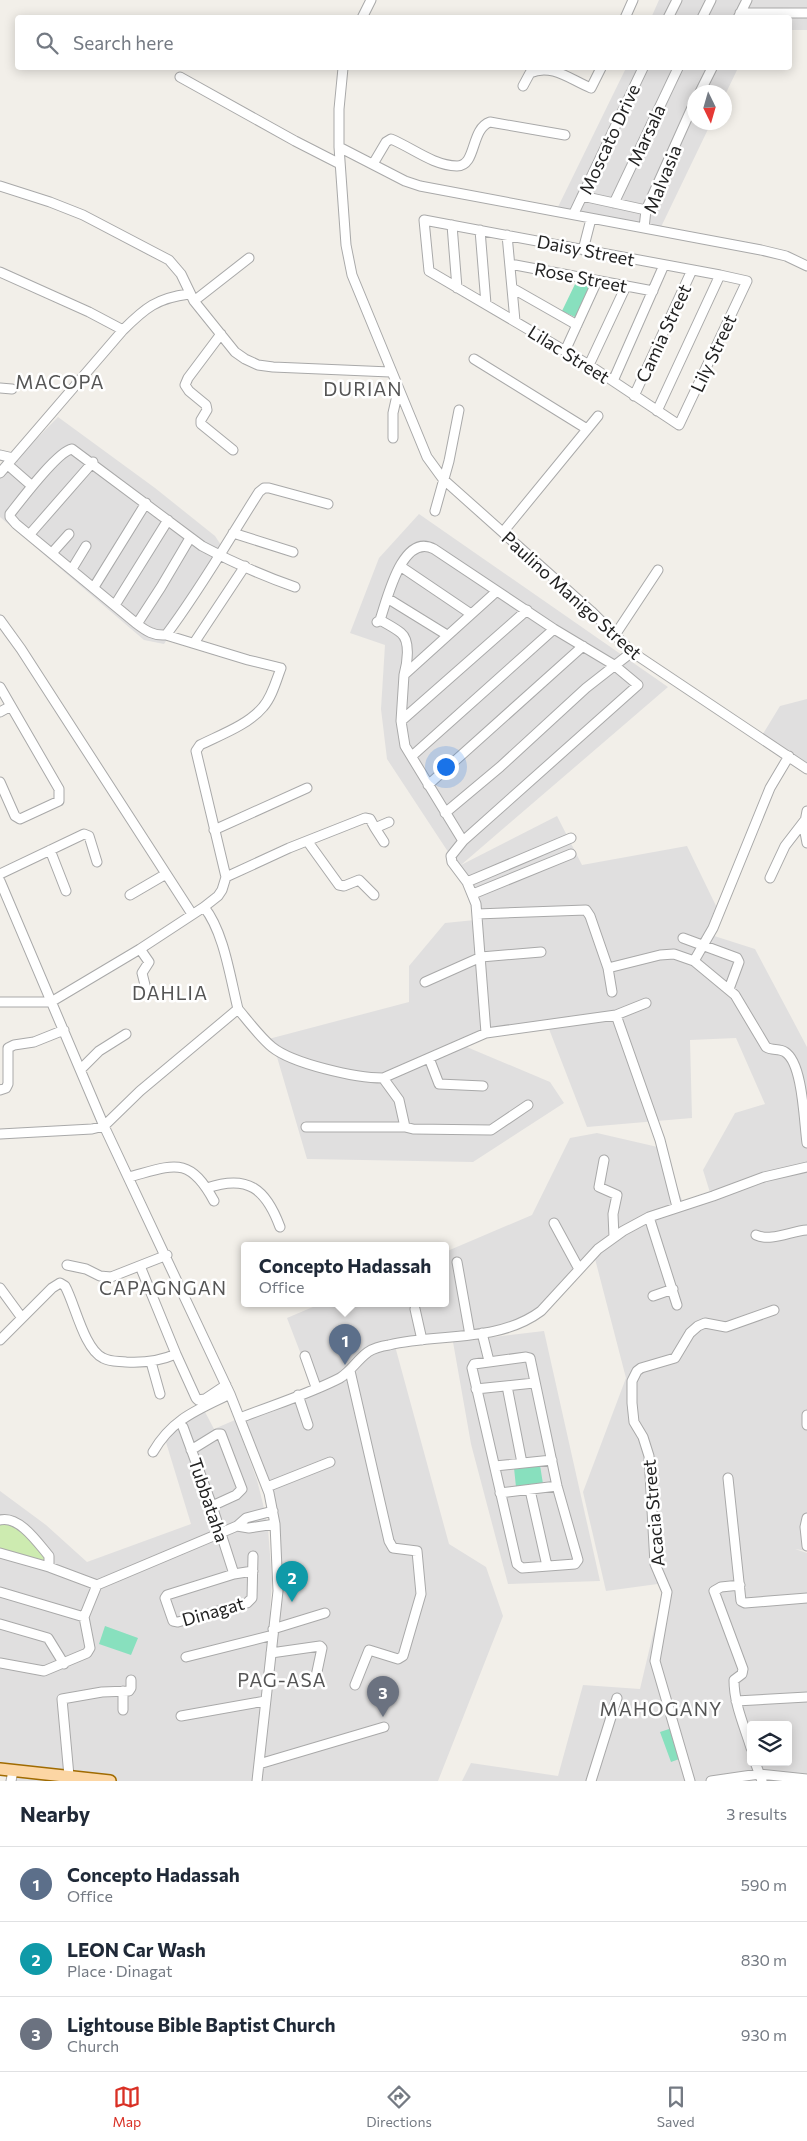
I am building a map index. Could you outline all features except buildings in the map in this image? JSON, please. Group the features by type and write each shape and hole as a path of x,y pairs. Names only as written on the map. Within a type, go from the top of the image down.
{"main road":[{"path":"0,1769 12,1776 52,1778 69,1776 110,1781"}],"street":[{"path":"364,15 371,0"},
{"path":"626,15 633,0"},
{"path":"670,15 677,0"},
{"path":"704,15 711,0"},
{"path":"747,0 739,15 807,13"},
{"name":"Paulino Manigo Street","path":"343,70 339,109 339,147 346,245 352,275 390,372 427,457 443,479 592,611 632,652 807,769"},
{"path":"523,86 530,74 540,70"},
{"path":"548,70 557,72 591,88 600,70"},
{"name":"Moscato Drive","path":"575,211 642,70"},
{"name":"Marsala","path":"614,203 677,70"},
{"path":"704,85 711,70"},
{"path":"180,78 340,164"},
{"name":"Malvasia","path":"644,228 646,210 687,119"},
{"path":"372,164 386,142 391,138 431,160 450,165 463,165 468,162 472,146 480,131 485,124 490,122 565,135"},
{"path":"339,147 420,186 775,253 807,266"},
{"path":"0,186 83,215 169,260 177,268 192,297 220,334 235,352 245,359 258,365 390,372"},
{"path":"582,196 646,210"},
{"path":"583,250 591,219"},
{"name":"Daisy Street","path":"424,220 747,281"},
{"name":"Lilac Street","path":"424,220 429,271 589,365 678,425"},
{"path":"452,225 457,288"},
{"path":"480,230 486,304"},
{"path":"507,235 516,321"},
{"path":"0,473 123,330 152,304 174,296 192,297 249,258"},
{"name":"Rose Street","path":"510,264 652,291"},
{"path":"613,381 664,265"},
{"name":"Camia Street","path":"634,396 692,270"},
{"path":"0,272 81,308 123,330"},
{"name":"Lily Street","path":"657,411 720,275"},
{"path":"566,351 597,280"},
{"name":"Lily Street","path":"678,425 747,281"},
{"path":"589,365 626,286"},
{"path":"512,288 577,325"},
{"path":"220,334 185,385 189,391 206,405 207,410 201,420 201,424 233,450"},
{"path":"474,359 587,429"},
{"path":"0,388 12,389"},
{"path":"393,438 393,413 398,391"},
{"path":"435,511 449,461 459,410"},
{"path":"503,532 598,416"},
{"path":"0,1002 51,1002 140,949 218,896 226,878 197,757 197,748 258,713 268,699 281,668 166,634 150,633 9,516 32,486 69,449 77,450 190,538 263,576 295,587"},
{"path":"0,455 10,461 32,486"},
{"path":"30,534 93,462"},
{"path":"166,634 259,492 264,488 269,488 328,504"},
{"path":"94,587 146,503"},
{"path":"115,605 168,520"},
{"path":"233,533 293,552"},
{"path":"52,553 70,534"},
{"path":"137,624 162,587 190,538"},
{"path":"72,569 86,546"},
{"path":"463,841 405,746 401,722 407,659 405,639 402,634 378,621 391,583 400,566 415,549 426,546 554,629 614,665 636,682 638,687 463,841 452,853 451,859 473,894 478,914 486,1033"},
{"path":"194,643 245,566"},
{"path":"400,566 471,614"},
{"path":"615,635 658,570"},
{"path":"404,675 497,591"},
{"path":"387,598 447,635"},
{"path":"401,722 527,610"},
{"path":"0,620 21,648 192,914"},
{"path":"412,756 554,629"},
{"path":"428,785 583,646"},
{"path":"445,812 614,665 632,652"},
{"path":"0,687 59,790 59,801 20,819 14,816 0,782"},
{"path":"0,712 11,706"},
{"path":"694,961 705,946 770,788 790,756"},
{"path":"214,830 307,788"},
{"path":"806,816 805,834 807,843"},
{"path":"770,878 785,846 806,816"},
{"path":"226,878 289,848 365,818 369,818 384,842"},
{"path":"375,828 389,822"},
{"path":"0,874 86,834 89,836 97,862"},
{"path":"467,882 571,838"},
{"path":"308,842 339,885 344,886 359,880 374,895"},
{"path":"50,850 66,891"},
{"path":"473,894 571,854"},
{"path":"130,895 166,874"},
{"path":"0,881 82,1070 104,1126 230,1394 267,1487 275,1524 278,1591 257,1781"},
{"path":"204,907 211,916 218,933 238,1009 271,1046 284,1055 318,1066 373,1078 383,1078 486,1033 616,1015 646,1003"},
{"path":"478,914 586,910 590,916 608,968 612,992"},
{"path":"683,938 737,958 739,962 729,989"},
{"path":"140,949 149,962 142,973 147,993"},
{"path":"425,982 481,957 541,952"},
{"path":"608,968 660,955 674,954 694,961 729,989 766,1047 784,1052 794,1063 807,1143"},
{"path":"0,1134 92,1129 104,1126 146,1085 238,1009"},
{"path":"616,1015 660,1140 677,1208"},
{"path":"0,1090 6,1088 8,1084 8,1048 14,1045 34,1042 64,1030"},
{"path":"82,1070 99,1051 126,1034"},
{"path":"429,1058 439,1084 483,1086"},
{"path":"383,1078 399,1100 405,1127"},
{"path":"306,1127 405,1127 492,1130 528,1105"},
{"path":"604,1160 599,1186 615,1192 617,1196 613,1214 614,1237"},
{"path":"240,1418 341,1377 350,1371 369,1351 390,1344 482,1333 513,1326 530,1319 540,1311 598,1249 614,1237 649,1217 764,1176 807,1167"},
{"path":"129,1177 163,1168 183,1168 196,1174 214,1201"},
{"path":"207,1188 227,1183 236,1183 259,1191 269,1201 280,1227"},
{"path":"649,1217 677,1305"},
{"path":"554,1223 579,1269"},
{"path":"756,1235 767,1238 790,1231 807,1230"},
{"path":"67,1265 106,1277 117,1275 166,1255"},
{"path":"457,1262 470,1334"},
{"path":"140,1266 194,1395 198,1400 205,1399 226,1385"},
{"path":"0,1340 52,1288 60,1283 68,1290 87,1338 98,1355 110,1361 151,1362 176,1354"},
{"path":"0,1288 22,1318"},
{"path":"653,1296 673,1289"},
{"path":"415,1308 422,1340"},
{"name":"Acacia Street","path":"690,1781 655,1661 666,1592 655,1564 649,1456 643,1437 634,1422 632,1380 641,1368 675,1358 690,1334 698,1326 705,1323 726,1327 774,1310"},
{"path":"482,1333 489,1361"},
{"path":"305,1356 316,1388"},
{"path":"529,1357 557,1486 578,1562 575,1564 522,1568 517,1564 472,1365 489,1361 529,1357"},
{"path":"151,1362 160,1394"},
{"path":"350,1371 389,1541 393,1548 417,1552 422,1588 403,1656 398,1659 369,1650 355,1685"},
{"path":"476,1389 534,1383"},
{"path":"507,1386 522,1463"},
{"path":"153,1452 165,1434 183,1417 230,1394"},
{"path":"298,1395 308,1425"},
{"path":"807,1415 807,1425"},
{"name":"Tubbataha","path":"183,1427 212,1506 234,1574"},
{"path":"191,1450 217,1434 221,1434 242,1489 236,1495 212,1506"},
{"path":"495,1466 552,1460"},
{"path":"267,1487 330,1462"},
{"path":"728,1478 741,1599 744,1603 807,1598"},
{"path":"500,1493 557,1486"},
{"path":"530,1490 548,1566"},
{"path":"0,1553 49,1567 97,1585 238,1526 246,1518 273,1511"},
{"path":"807,1518 805,1527 807,1546"},
{"path":"0,1520 12,1520 21,1526 49,1556 49,1567"},
{"path":"238,1526 249,1528 275,1524"},
{"name":"Dinagat","path":"253,1556 254,1570 252,1598 247,1603 178,1622 173,1621 165,1598 167,1595 234,1574 254,1570"},
{"path":"0,1663 43,1671 87,1653 90,1648 84,1617 97,1585"},
{"path":"740,1585 721,1587 714,1591 743,1670 742,1674 734,1680 736,1701 747,1735"},
{"path":"0,1592 84,1617"},
{"path":"186,1657 273,1632 325,1613"},
{"path":"0,1624 48,1638 64,1664"},
{"path":"271,1653 320,1646 322,1648 315,1681"},
{"path":"69,1776 62,1698 102,1692 123,1692 131,1689 131,1680"},
{"path":"123,1692 123,1710"},
{"path":"736,1701 807,1697"},
{"path":"591,1781 617,1698"},
{"path":"181,1716 265,1701"},
{"path":"259,1764 384,1727"},
{"path":"756,1766 761,1778"},
{"path":"711,1781 807,1778"}],"shaded area":[{"path":"659,0 807,0 807,30 792,30 792,15 652,15"},
{"path":"625,70 737,70 730,85 687,85 687,130 708,130 661,227 557,209"},
{"path":"58,417 155,488 215,536 221,545 216,565 164,644 144,640 0,517 0,476"},
{"path":"419,514 668,687 461,865 557,816 582,865 687,846 718,910 708,934 755,949 807,1047 807,1551 795,1549 807,1553 807,1781 462,1781 471,1763 558,1776 583,1685 640,1689 665,1583 606,1591 583,1492 626,1378 594,1255 543,1310 508,1330 395,1346 449,1544 486,1567 503,1616 438,1781 9,1781 10,1774 0,1773 0,1491 46,1525 87,1562 191,1524 165,1439 192,1415 204,1410 214,1429 235,1420 257,1480 263,1504 268,1529 272,1580 270,1611 275,1612 275,1525 239,1421 315,1391 287,1318 313,1307 449,1307 449,1250 532,1215 570,1138 597,1133 662,1148 685,1208 712,1199 703,1170 735,1113 765,1104 736,1038 690,1040 692,1118 587,1127 549,1029 482,1036 462,1045 550,1082 564,1103 473,1162 307,1159 277,1057 261,1041 409,1002 409,966 445,923 475,920 458,867 387,759 381,709 385,645 350,633 379,558"},
{"path":"807,699 807,773 758,742 780,706"},
{"path":"544,1331 600,1581 508,1584 471,1444 453,1342"}],"green space":[{"path":"577,280 591,286 577,318 562,311"},
{"path":"540,1465 543,1484 516,1487 514,1468"},
{"path":"0,1524 16,1526 45,1553 44,1561 0,1549"},
{"path":"105,1626 138,1638 131,1655 99,1644"},
{"path":"672,1728 682,1758 671,1762 660,1732"}],"place":[{"name":"Concepto Hadassah","path":"345,1365"},
{"name":"LEON Car Wash","path":"292,1602"},
{"name":"Lightouse Bible Baptist Church","path":"383,1717"}],"district":[{"name":"MACOPA","path":"60,381"},
{"name":"DURIAN","path":"363,388"},
{"name":"DAHLIA","path":"170,992"},
{"name":"CAPAGNGAN","path":"163,1287"},
{"name":"PAG-ASA","path":"282,1679"},
{"name":"MAHOGANY","path":"661,1708"}]}
